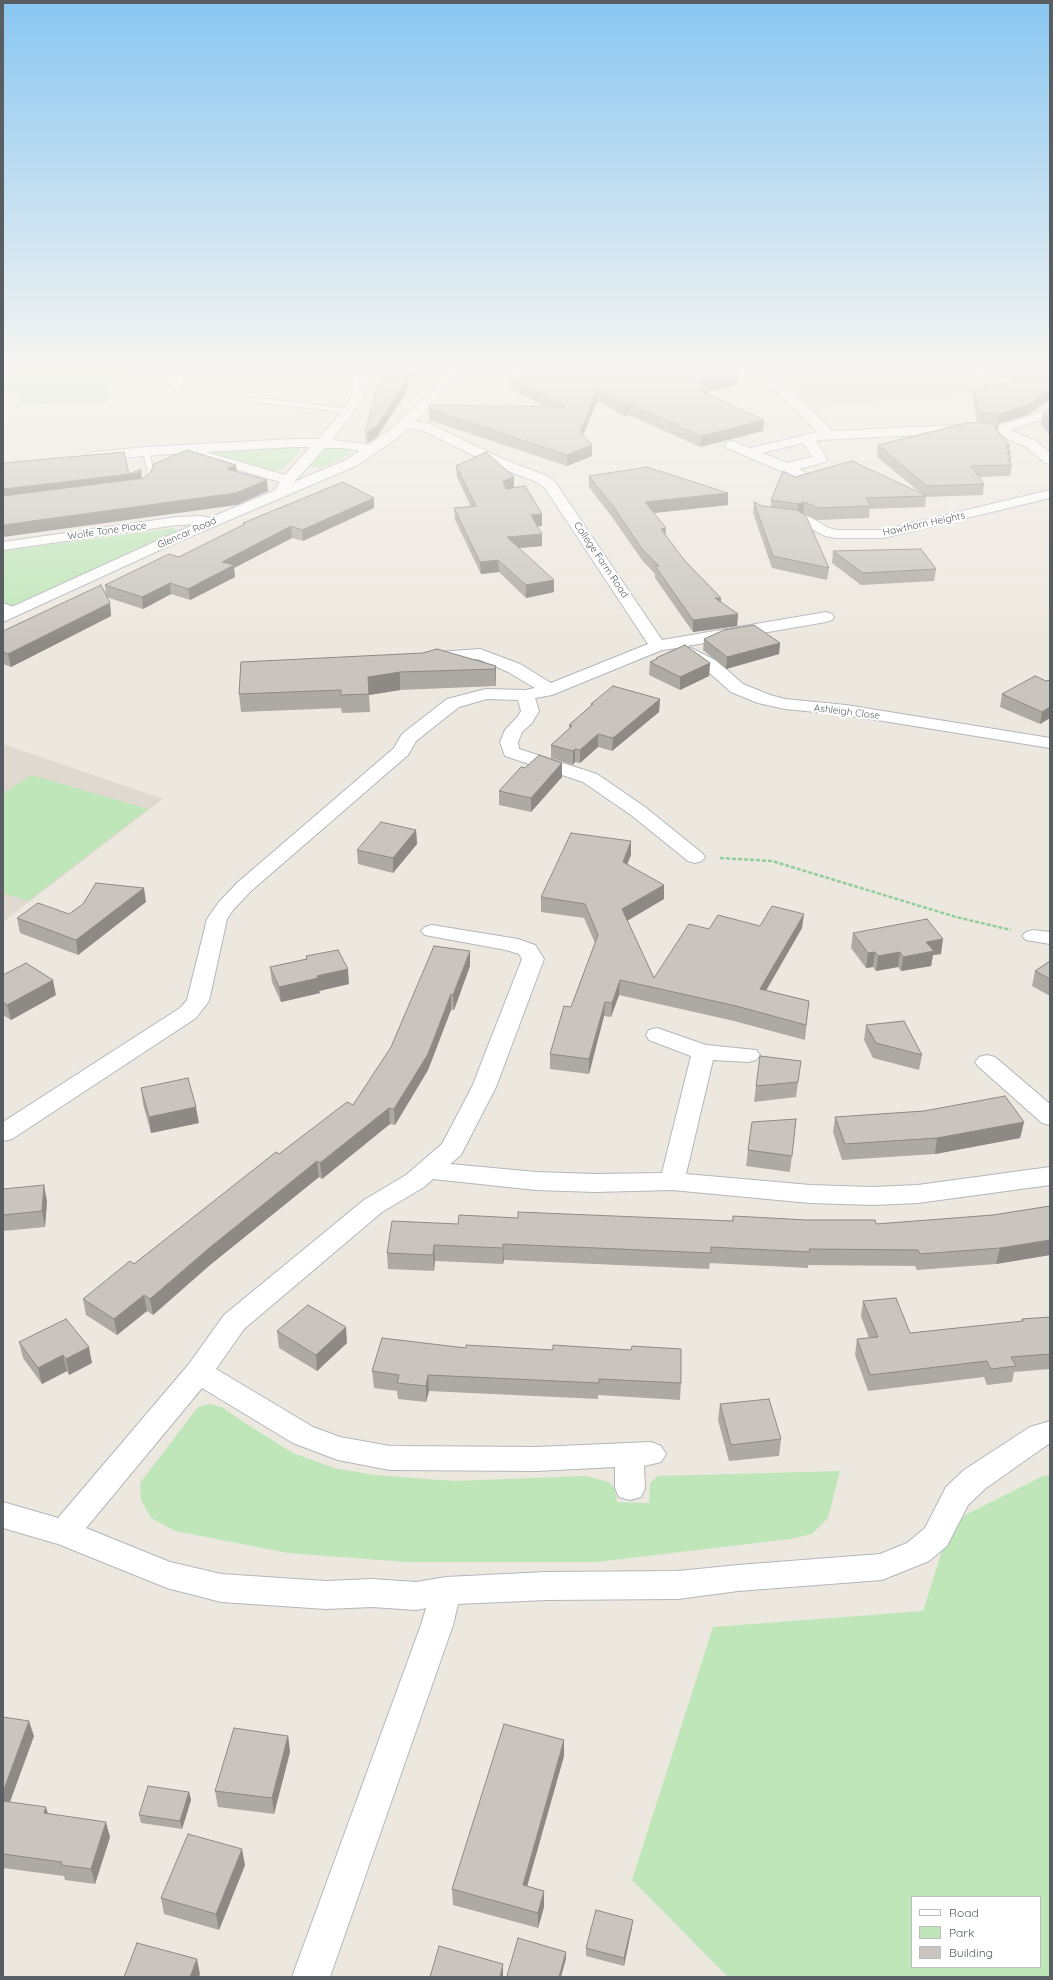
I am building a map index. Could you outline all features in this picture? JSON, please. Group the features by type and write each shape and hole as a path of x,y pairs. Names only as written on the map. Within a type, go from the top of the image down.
{"street":[{"path":"227,460 287,475 324,474"},
{"path":"280,493 287,475 303,460"},
{"name":"Glencar Road","path":"6,612 355,460"},
{"name":"College Farm Road","path":"495,460 542,479 550,485 658,646"},
{"path":"767,460 800,474"},
{"path":"785,468 815,460"},
{"name":"Hawthorn Heights","path":"799,518 825,532 836,534 883,534 1050,494"},
{"path":"999,506 1018,512 1050,508"},
{"name":"Wolfe Tone Place","path":"3,546 177,521 200,520 211,522"},
{"path":"3,1133 188,1014 198,1001 217,919 226,906 244,887 402,751 408,738 453,703 486,694 525,695 550,689 658,646 826,617"},
{"name":"Ashleigh Close","path":"658,646 680,648 710,665 748,694 785,704 846,710 1050,743"},
{"path":"416,658 480,654 514,668 550,689"},
{"path":"525,695 530,711 526,719 514,730 509,742 511,752 590,778 638,810 695,857"},
{"path":"64,1533 199,1372 234,1322 373,1206 415,1181 452,1149 484,1088 492,1063 533,959 527,950 510,944 432,931"},
{"path":"657,1035 703,1052 748,1055"},
{"path":"672,1181 703,1052"},
{"path":"987,1062 1050,1117"},
{"path":"427,1170 536,1181 595,1183 672,1181 810,1194 873,1196 918,1194 1050,1176"},
{"path":"199,1372 303,1435 338,1448 382,1457 537,1459 583,1458 640,1454 630,1488"},
{"path":"3,1515 64,1533 167,1575 221,1588 326,1595 372,1593 416,1596 446,1591 546,1586 678,1585 738,1578 789,1576 882,1567 918,1552 936,1537 957,1496 975,1479 1040,1435 1050,1432"},
{"path":"312,1977 437,1625 446,1591"}],"lane":[{"path":"138,488 146,485 150,477 147,460"}],"path":[{"path":"695,857 772,861 956,917 1042,937"}],"shaded area":[{"path":"3,744 163,799 3,922"}],"green space":[{"path":"236,460 291,460 283,469 277,471 266,470"},
{"path":"314,460 337,460 320,468 311,466"},
{"path":"175,528 177,534 13,605 3,605 3,551"},
{"path":"31,775 148,809 28,901 3,893 3,794"},
{"path":"209,1404 222,1407 293,1453 334,1468 375,1475 454,1481 585,1476 609,1482 615,1489 617,1502 649,1503 650,1483 658,1476 840,1471 828,1518 812,1534 790,1539 597,1562 405,1562 288,1553 175,1531 151,1518 141,1500 140,1483 198,1407"},
{"path":"1050,1475 1050,1977 728,1977 632,1880 713,1627 923,1611 951,1522 1043,1476"}],"building":[{"path":"32,460 126,460 129,474 141,469 139,473 3,489 3,463"},
{"path":"162,460 221,460 236,465 227,469 267,480 236,493 3,525 3,496 144,478 150,473 154,464"},
{"path":"468,460 495,460 514,477 503,481 506,489 525,486 542,514 531,515 542,534 507,537 554,580 526,585 498,560 480,562 454,508 476,506 456,466"},
{"path":"896,460 1009,460 1012,465 971,466 984,484 927,486"},
{"path":"852,461 927,496 866,498 871,506 819,508 804,502 798,504 771,500 783,471 795,477"},
{"path":"647,467 728,493 645,502 666,528 661,529 685,561 721,598 715,598 738,614 693,620 655,566 659,566 642,549 613,506 589,476"},
{"path":"343,482 374,498 302,530 291,526 222,562 234,565 188,589 170,583 142,597 105,585 169,554 179,557 245,524 243,523"},
{"path":"754,502 762,506 797,510 806,516 829,568 773,556"},
{"path":"921,549 936,569 863,573 833,551"},
{"path":"101,585 110,603 8,654 3,652 3,631"},
{"path":"754,625 780,643 727,657 704,639 724,630"},
{"path":"685,645 710,663 680,677 650,662 657,659 656,658"},
{"path":"437,649 496,666 495,669 400,672 368,677 369,694 341,695 341,690 239,694 241,662 423,653"},
{"path":"1035,676 1046,681 1050,680 1050,707 1042,712 1002,694"},
{"path":"613,686 660,699 613,738 598,734 580,750 575,749 573,751 551,745 572,726 569,725 593,704 591,704"},
{"path":"539,755 562,763 531,798 499,791 521,767 525,768"},
{"path":"381,822 416,830 393,858 357,850"},
{"path":"571,833 631,841 623,862 664,885 622,909 654,978 689,924 709,929 718,915 760,926 772,906 804,914 760,989 809,1001 806,1025 736,1006 620,980 612,1003 605,1002 589,1059 550,1054 564,1006 571,1007 598,935 585,904 541,897"},
{"path":"96,883 144,888 76,940 17,918 38,903 69,914 83,904"},
{"path":"927,919 943,939 926,942 934,951 903,957 900,952 878,956 875,952 868,953 853,933"},
{"path":"434,946 470,951 453,995 451,994 428,1054 394,1109 389,1108 320,1163 317,1161 208,1249 150,1299 144,1295 114,1319 83,1299 130,1261 134,1264 276,1152 279,1154 347,1102 353,1105 391,1047"},
{"path":"338,950 348,969 317,976 318,978 279,987 270,967 307,959 306,956"},
{"path":"1050,961 1050,979 1035,971"},
{"path":"26,963 53,980 7,1005 3,1002 3,975"},
{"path":"904,1021 922,1055 876,1043 866,1025"},
{"path":"760,1056 801,1061 798,1082 756,1086"},
{"path":"188,1078 196,1107 149,1117 141,1088"},
{"path":"1005,1096 1024,1122 937,1138 845,1144 835,1117 924,1111"},
{"path":"796,1119 792,1156 748,1150 752,1122"},
{"path":"44,1185 42,1211 3,1215 3,1189"},
{"path":"1050,1206 1050,1240 1000,1248 920,1254 918,1250 809,1249 810,1252 711,1247 711,1253 503,1244 503,1248 434,1245 433,1255 387,1253 392,1221 458,1224 459,1215 518,1218 518,1212 733,1221 733,1216 807,1220 875,1220 876,1224 993,1215"},
{"path":"896,1298 910,1333 1050,1317 1050,1354 1011,1357 1016,1366 991,1369 987,1361 870,1375 857,1339 878,1337 863,1301"},
{"path":"308,1305 346,1327 316,1355 277,1331"},
{"path":"66,1319 89,1347 66,1359 63,1355 38,1368 19,1342"},
{"path":"382,1338 466,1348 466,1345 553,1350 553,1345 631,1350 632,1346 681,1349 681,1383 599,1379 599,1383 428,1375 426,1386 397,1383 399,1375 372,1371"},
{"path":"769,1399 781,1439 731,1445 720,1404"},
{"path":"3,1717 29,1721 3,1792"},
{"path":"504,1724 564,1740 523,1885 544,1891 538,1913 452,1889"},
{"path":"234,1728 288,1736 272,1798 215,1791"},
{"path":"148,1786 189,1792 180,1821 139,1815"},
{"path":"3,1801 46,1807 44,1813 106,1822 91,1869 61,1865 62,1862 3,1854"},
{"path":"188,1834 242,1849 216,1914 161,1898"},
{"path":"596,1910 633,1920 624,1958 586,1948"},
{"path":"518,1938 566,1952 559,1977 507,1976"},
{"path":"137,1943 197,1959 190,1977 124,1977"},
{"path":"439,1946 503,1964 500,1977 430,1977"}]}
